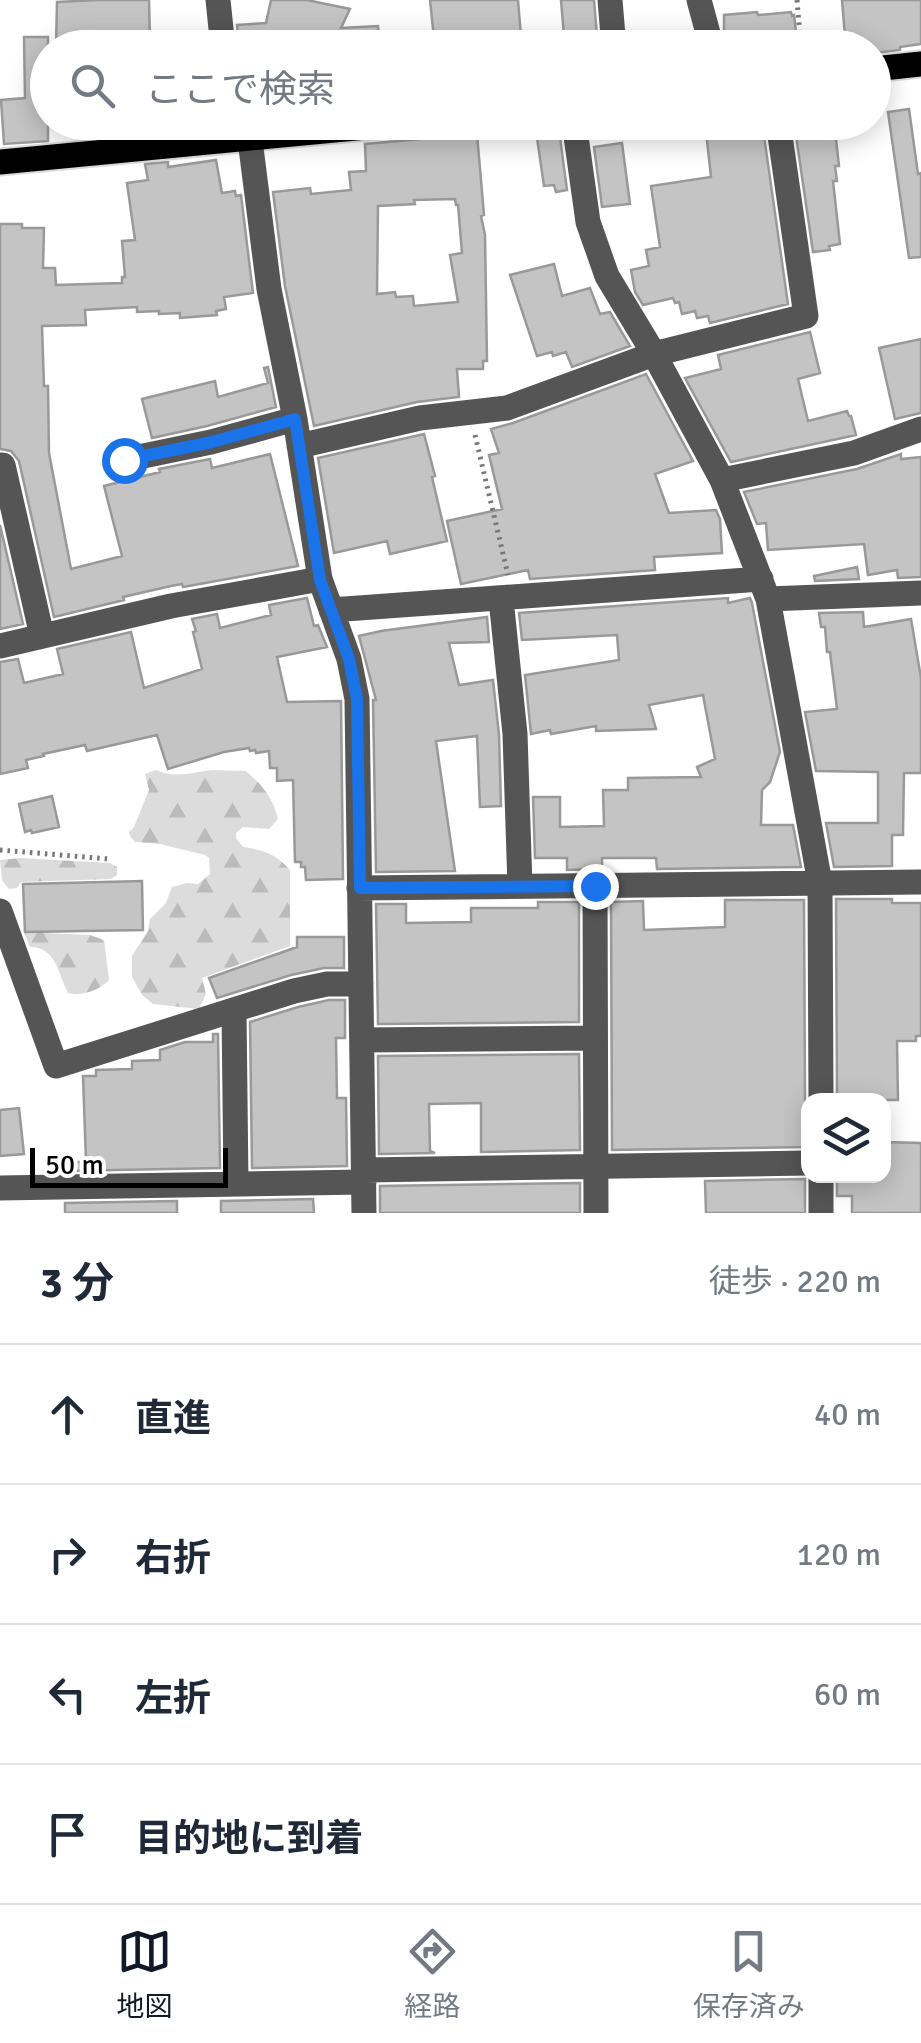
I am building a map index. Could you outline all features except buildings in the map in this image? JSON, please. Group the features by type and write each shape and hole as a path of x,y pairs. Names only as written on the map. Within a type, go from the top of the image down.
{"main road":[{"path":"891,67 921,64"},
{"path":"0,162 185,140"}],"street":[{"path":"218,0 221,30"},
{"path":"610,0 612,30"},
{"path":"699,0 707,30"},
{"path":"237,140 295,419 320,580 349,659 357,699 364,1213"},
{"path":"577,140 588,222 606,276 654,354 722,480 765,589 820,883 821,1093"},
{"path":"300,446 420,418 507,408 654,354 806,316 781,140"},
{"path":"124,460 212,442 295,419"},
{"path":"722,480 854,453 921,429"},
{"path":"0,466 42,636"},
{"path":"0,646 172,606 320,580"},
{"path":"331,610 507,598 765,589 920,600"},
{"path":"507,598 520,886"},
{"path":"360,888 921,882"},
{"path":"595,886 596,1213"},
{"path":"0,912 56,1066 294,991 328,984 361,984"},
{"path":"234,1011 236,1184"},
{"path":"362,1040 595,1038"},
{"path":"0,1188 236,1184 596,1166 801,1163"},
{"path":"821,1183 822,1213"}],"path":[{"path":"797,0 800,30"},
{"path":"470,412 507,598"},
{"path":"0,850 109,859"}],"green space":[{"path":"156,770 177,774 246,771 266,792 278,819 269,829 243,827 236,838 243,847 269,854 290,870 290,946 202,978 206,994 199,1009 153,1004 142,995 132,977 132,956 172,887 198,884 210,874 209,858 205,855 135,842 130,836 149,790 145,774"},
{"path":"0,860 110,863 117,867 117,875 111,879 21,882 17,888 9,889 2,880"},
{"path":"25,923 40,923 47,933 90,935 104,940 109,980 90,992 68,993 51,956 30,947 24,933"}],"route":[{"path":"124,460 212,442 295,419 320,580 349,659 357,699 360,888 595,886"}]}
